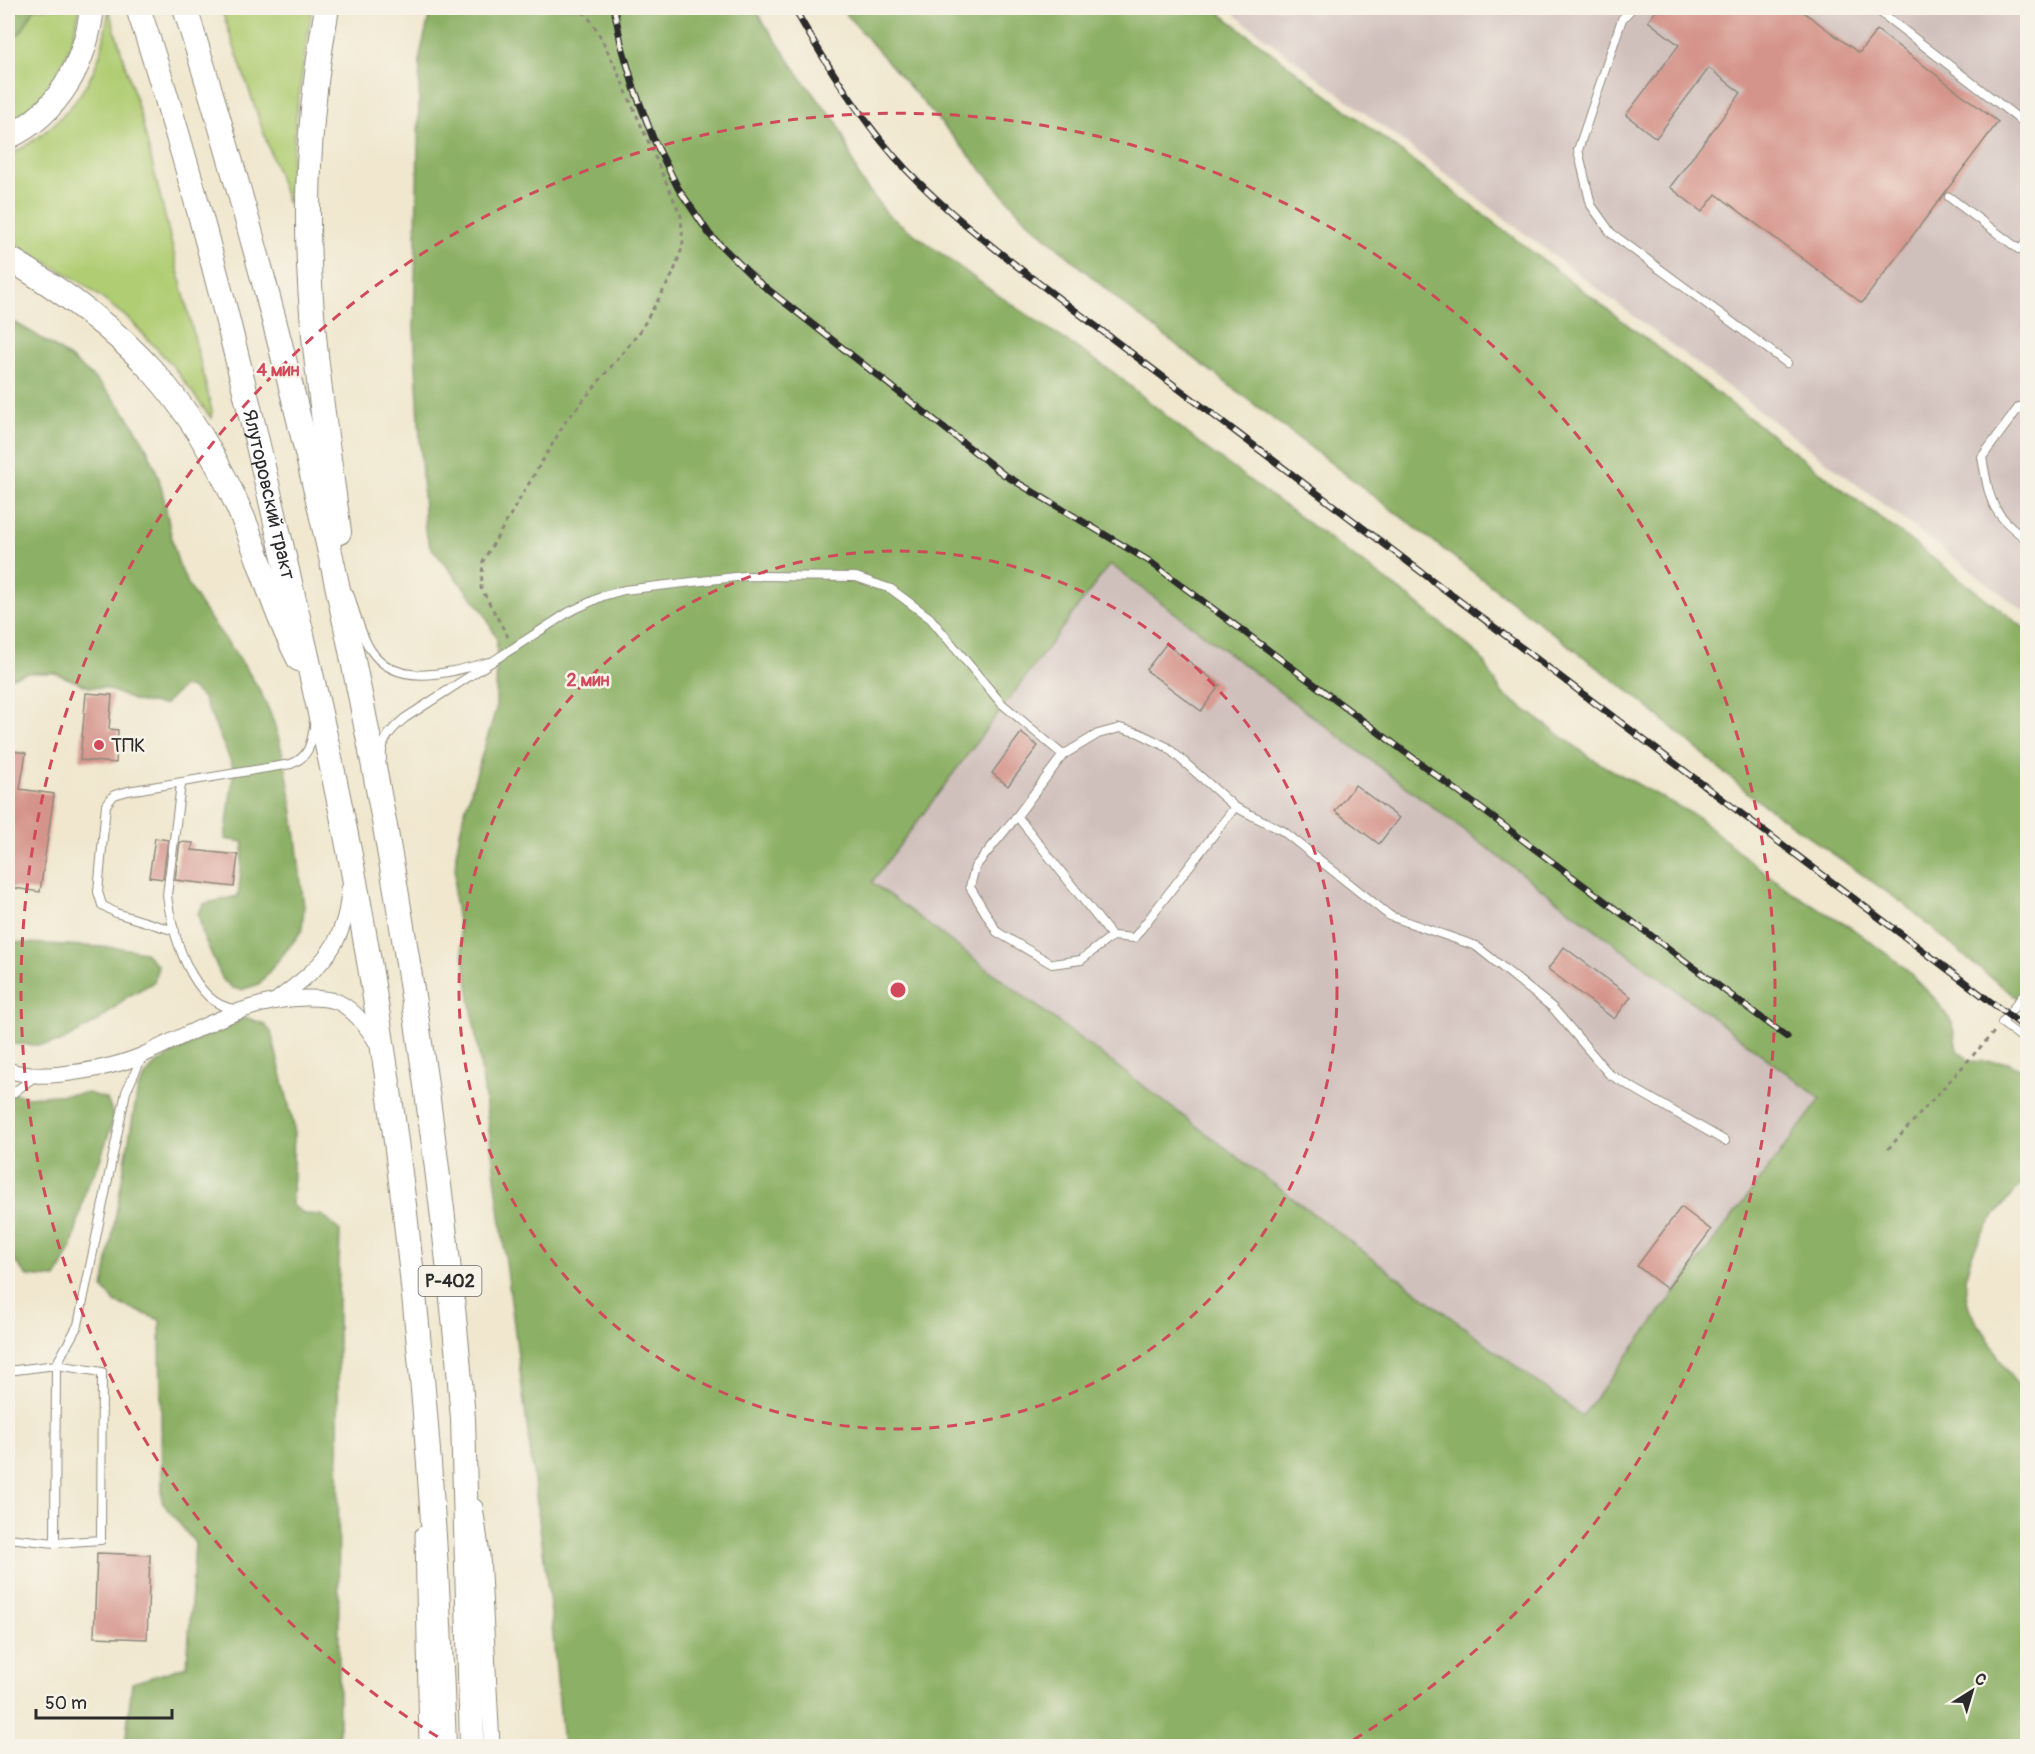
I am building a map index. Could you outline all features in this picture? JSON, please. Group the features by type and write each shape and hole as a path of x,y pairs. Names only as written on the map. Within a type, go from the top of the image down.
{"main road":[{"path":"8,137 43,112 71,80 87,42 92,8"},
{"name":"Ялуторовский тракт","path":"138,8 184,154 240,367 351,858 384,1055"},
{"path":"185,8 227,144 281,344 312,474 357,684 411,980"},
{"path":"327,8 317,63 308,212 313,324 357,684"},
{"path":"8,258 92,313 144,359 173,393 222,475 246,527 282,627 316,697"},
{"path":"312,474 345,580"},
{"name":"Р-402","path":"411,980 451,1287 463,1419 472,1746"},
{"name":"Р-402","path":"384,1055 414,1290 426,1420 439,1584 444,1746"}],"street":[{"path":"278,999 308,977 338,941 345,923 351,858"},
{"path":"8,1070 34,1077 82,1071 143,1056 245,1010 278,999 320,998 337,1002 352,1011 364,1024 384,1055"},
{"path":"463,1419 482,1555 492,1746"},
{"path":"426,1420 423,1566 427,1746"}],"lane":[{"path":"1632,8 1623,19 1578,150 1591,205 1611,233 1787,363"},
{"path":"1875,8 2028,126"},
{"path":"1950,197 2020,250 2028,240"},
{"path":"2028,406 2019,407 1982,457 1990,503 2011,528 2028,540"},
{"path":"411,980 404,884 382,760 384,742 392,729 405,718 587,602 624,590 744,576 856,577 891,589 930,618 1001,703 1063,755"},
{"path":"345,580 365,638 376,657 386,665 399,671 426,675 440,674 496,660"},
{"path":"175,931 116,913 102,904 98,892 106,805 114,795 237,775 298,762 310,746 316,697"},
{"path":"1235,807 1134,938 1112,936 1081,960 1052,964 997,932 970,887 975,867 1063,755 1098,734 1120,728 1139,733 1167,747 1235,807 1283,831 1390,916 1476,946 1553,1008 1609,1074 1725,1141"},
{"path":"181,784 167,895 175,931 186,966 199,985 214,1000 228,1008 245,1010"},
{"path":"1017,816 1112,936"},
{"path":"2028,989 2002,1023 2028,1042"},
{"path":"55,1543 56,1365 78,1325 126,1092 143,1056"},
{"path":"8,1097 34,1077"},
{"path":"8,1371 56,1365 102,1372 101,1540 55,1543 8,1538"}],"path":[{"path":"515,649 481,588 483,561 566,421 639,333 673,274 683,245 681,216 614,64 598,32 586,15 576,8"},
{"path":"1888,1149 2002,1023"}],"shaded area":[{"path":"1241,8 2027,8 2027,613 1235,15"},
{"path":"1110,564 1821,1099 1582,1416 871,881"}],"green space":[{"path":"8,8 35,8 21,32 8,42"},
{"path":"35,8 80,8 71,42 57,74 36,101 8,123 8,42 21,32"},
{"path":"221,8 312,8 297,108 288,204"},
{"path":"431,8 754,8 803,81 838,124 860,179 887,214 992,291 1113,372 1204,447 1412,599 1480,656 1502,693 1597,762 1698,817 1794,894 1850,927 1903,966 1935,999 1952,1023 1957,1050 1970,1061 2008,1062 2027,1072 2027,1179 1991,1220 1981,1237 1972,1254 1967,1271 1966,1289 1972,1315 2010,1375 2027,1394 2027,1746 563,1746 551,1613 482,1075 454,896 456,854 463,817 496,709 497,639 483,611 430,546 425,530 414,328 420,55","holes":["1110,564 1821,1099 1582,1416 872,882"]},
{"path":"841,8 1225,8 1221,14 2027,630 2027,1006 1970,961 1908,907 1754,798 1635,696 1122,303 1023,217"},
{"path":"109,10 141,117 212,411 211,418 173,366 130,320 82,283 8,240 8,156 53,126 77,99 95,68 104,41"},
{"path":"8,319 57,348 79,365 119,404 135,427 159,479 173,546 188,584 254,680 273,720 291,799 304,906 302,930 259,984 241,990 233,988 223,980 203,935 198,913 204,904 238,896 244,842 225,839 234,769 203,698 190,687 182,687 164,705 135,701 106,688 89,687 55,673 26,673 8,678"},
{"path":"8,942 121,948 144,952 158,966 154,982 127,997 100,1020 60,1042 41,1045 8,1044"},
{"path":"247,1018 264,1024 271,1032 294,1126 292,1205 304,1214 322,1215 340,1231 338,1299 339,1746 125,1746 132,1683 187,1666 195,1543 162,1502 160,1320 115,1302 103,1288 138,1088 157,1064 213,1032"},
{"path":"8,1091 26,1097 88,1093 107,1099 114,1118 98,1166 86,1188 72,1247 56,1278 27,1276 8,1253"}],"building":[{"path":"1658,8 1798,8 1859,53 1877,30 1998,122 1862,303 1716,194 1702,212 1670,187 1741,93 1709,68 1656,138 1626,115 1679,45 1648,21"},
{"path":"1166,644 1220,685 1201,711 1146,670"},
{"path":"86,693 112,695 109,729 118,730 116,763 80,760"},
{"path":"1021,733 1038,746 1008,786 992,773"},
{"path":"8,750 26,753 20,789 54,794 40,892 8,887"},
{"path":"1355,785 1399,818 1379,844 1335,811"},
{"path":"155,838 168,840 163,879 149,877"},
{"path":"180,842 193,843 192,850 238,855 234,887 175,880"},
{"path":"1564,947 1631,997 1614,1019 1548,969"},
{"path":"1681,1207 1711,1230 1667,1289 1637,1266"},
{"path":"97,1553 150,1555 147,1639 94,1637"}],"railway":[{"path":"614,8 634,88 653,138 678,188 710,235 756,280 1003,474 1149,561 1787,1037"},
{"path":"794,8 840,84 880,139 909,173 976,233 1028,275 2028,1030"}],"place":[{"name":"ТПК","path":"99,745"}]}
